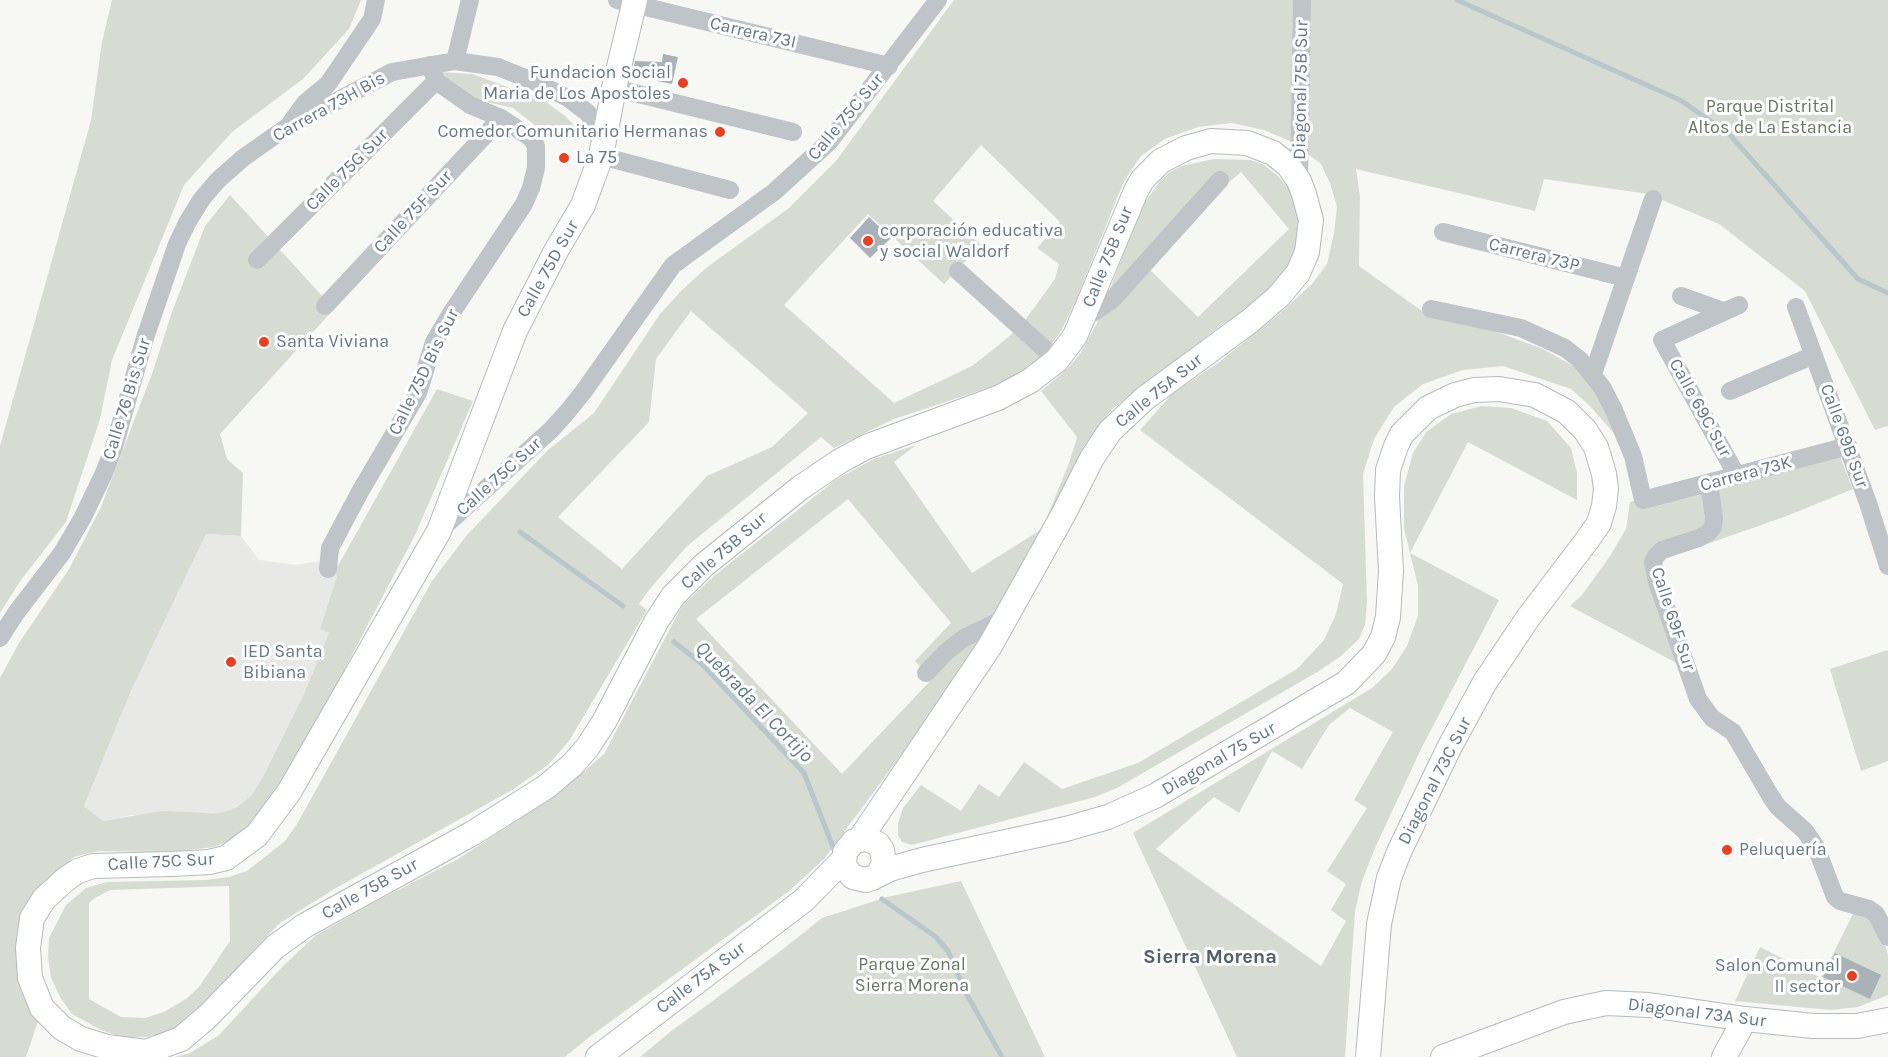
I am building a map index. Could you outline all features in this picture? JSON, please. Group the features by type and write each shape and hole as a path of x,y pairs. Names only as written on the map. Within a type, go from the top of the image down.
{"street":[{"path":"287,127 305,103 328,84 372,19 376,0"},
{"path":"455,61 470,0"},
{"name":"Calle 75C Sur","path":"165,1047 146,1052 107,1047 81,1039 62,1028 42,1008 30,978 28,948 32,918 44,899 78,871 93,866 209,862 226,858 257,835 271,818 303,768 439,531 551,430 568,411 673,265 774,192 829,142 938,0"},
{"name":"Diagonal 75B Sur","path":"1299,181 1302,0"},
{"name":"Carrera 73I","path":"629,2 889,66"},
{"name":"Calle 75D Sur","path":"439,531 507,349 526,307 583,206 602,151 629,2"},
{"name":"Carrera 73H Bis","path":"243,158 287,127 393,72 433,73 455,61 498,67 568,98 588,113 602,151"},
{"path":"433,73 470,105 501,118"},
{"name":"Calle 75G Sur","path":"257,260 433,73"},
{"path":"614,88 793,132"},
{"name":"Calle 75D Bis Sur","path":"328,569 330,548 418,393 434,342 524,204 534,178 536,146 531,138 501,118"},
{"name":"Calle 75F Sur","path":"325,306 501,118"},
{"name":"Calle 75B Sur","path":"165,1047 192,1030 275,947 304,926 473,833 546,787 572,765 587,748 604,722 656,622 673,596 704,565 800,488 840,460 866,447 998,398 1030,381 1057,360 1075,336 1142,180 1161,161 1198,144 1223,141 1247,143 1262,148 1288,165 1299,181"},
{"path":"602,151 730,190"},
{"name":"Calle 76 Bis Sur","path":"0,638 16,613 62,553 83,517 104,473 114,447 145,338 177,244 187,223 201,200 243,158"},
{"path":"1082,320 1112,300 1220,180"},
{"name":"Calle 75A Sur","path":"804,900 835,886 872,858 888,798 979,664 1063,515 1092,458 1110,431 1144,399 1250,321 1279,296 1294,278 1307,252 1311,232 1311,220 1305,194 1299,181"},
{"path":"1593,374 1653,199"},
{"name":"Carrera 73P","path":"1443,232 1626,278"},
{"path":"958,271 1057,360"},
{"name":"Calle 69C Sur","path":"1681,296 1731,308 1662,340 1737,476"},
{"name":"Calle 69B Sur","path":"1796,307 1848,446 1888,566"},
{"path":"1431,309 1521,328 1543,336 1565,348 1593,374 1613,408 1633,456 1602,465"},
{"path":"1730,391 1814,355"},
{"name":"Diagonal 75 Sur","path":"872,858 922,860 1066,829 1130,808 1155,796 1346,683 1374,654 1383,637 1390,594 1388,470 1396,446 1410,424 1428,408 1455,394 1474,390 1499,389 1535,395 1567,412 1596,447 1602,465"},
{"name":"Carrera 73K","path":"1633,456 1643,500 1848,446"},
{"name":"Diagonal 73C Sur","path":"1368,1057 1379,924 1389,878 1399,852 1449,748 1485,682 1528,618 1599,523 1606,489 1602,465"},
{"name":"Calle 69F Sur","path":"1709,483 1714,517 1713,527 1699,538 1662,550 1656,556 1653,568 1698,699 1712,718 1732,732 1778,807 1805,831 1816,847 1835,897 1840,901 1869,909 1876,914 1888,937"},
{"path":"926,673 946,652 964,638 1006,618"},
{"name":"Calle 75A Sur","path":"598,1057 804,900 844,859 848,846 872,858"},
{"name":"Diagonal 73A Sur","path":"1443,1057 1564,1012 1594,1005 1631,1003 1745,1019 1833,1026 1857,1026 1888,1020"},
{"path":"1724,1057 1745,1019"}],"shaded area":[{"name":"IED Santa Bibiana","path":"206,534 241,536 259,560 296,565 320,561 337,576 320,629 329,633 303,696 263,777 251,796 237,807 224,812 132,815 102,821 84,806 131,691"}],"green space":[{"path":"112,0 361,0 349,29 303,79 232,132 184,185 112,360 100,419 66,522 21,580 0,613 0,446 91,120 102,42"},
{"name":"Parque Distrital Altos de La Estancia","path":"954,0 1888,0 1888,426 1875,430 1805,291 1719,224 1648,194 1544,179 1535,211 1356,169 1360,196 1359,266 1429,316 1489,329 1543,349 1577,368 1604,401 1618,438 1590,406 1571,389 1503,366 1463,370 1423,384 1394,407 1374,439 1363,474 1367,601 1365,625 1359,639 1341,656 1117,788 1095,797 912,845 902,842 898,835 898,823 903,808 921,785 961,811 979,784 999,797 1024,762 1062,789 1138,763 1297,669 1324,640 1336,614 1343,584 1140,430 1173,393 1218,363 1278,315 1312,284 1327,264 1334,233 1337,207 1330,183 1321,164 1292,142 1264,130 1232,123 1198,127 1165,139 1141,156 1124,181 1076,300 1061,331 1041,360 1012,380 894,419 834,448 821,437 686,547 639,604 647,610 569,741 548,765 512,790 336,888 280,923 252,952 218,994 174,1031 145,1037 122,1037 101,1030 72,1014 51,978 48,957 49,938 66,905 86,888 107,882 206,880 229,877 247,871 285,841 297,824 432,581 467,535 548,450 594,413 660,314 681,291 706,268 789,208 836,161","holes":["981,145 1060,222 1037,248 1059,264 1055,279 1020,327 972,366 894,403 784,305 868,214 944,284 981,245 933,201","691,311 808,413 772,447 707,476 622,569 558,517 649,422 656,359","229,886 230,941 199,987 186,999 164,1012 145,1018 121,1017 89,999 89,903 110,890"]},
{"path":"440,72 472,74 543,100 564,115 584,135 545,133 513,108 465,97"},
{"path":"1214,159 1251,160 1264,165 1277,175 1290,190 1302,219 1298,250 1287,272 1250,309 1223,324 1111,410 1089,442 979,650 824,859 788,892 565,1057 175,1057 190,1053 219,1035 283,966 315,936 458,859 555,796 604,754 682,606 715,575 837,479 874,459 916,445 894,462 972,573 1042,529 1077,437 1041,391 1068,368 1080,354 1097,323 1141,208 1160,181 1181,166","holes":["1241,172 1289,229 1198,317 1149,269 1205,203","848,499 951,623 915,661 932,679 842,774 696,619"]},
{"path":"230,195 334,309 220,434 227,459 243,473 241,536 206,534 131,691 84,806 103,821 161,811 224,812 237,807 251,796 263,777 303,696 329,633 320,629 337,576 334,573 437,389 473,401 415,535 321,714 257,824 238,837 214,847 172,852 98,851 74,857 43,887 30,1001 38,1021 26,1057 0,1057 0,678 19,643 69,569 101,507 205,226"},
{"path":"1481,406 1511,408 1547,421 1571,448 1577,473 1577,500 1468,442 1410,553 1404,528 1404,486 1413,453 1426,432 1451,414"},
{"path":"1837,449 1853,489 1784,517 1647,565 1682,666 1570,606 1582,595 1626,529 1630,502"},
{"path":"1410,553 1499,600 1422,747 1362,881 1355,911 1345,1057 1237,1057 1133,833 1372,688 1392,669 1407,646 1418,616 1418,586","holes":["1350,708 1393,732 1354,800 1367,808 1327,871 1346,884 1331,910 1346,921 1321,966 1156,849 1214,797 1239,813 1272,751 1302,769 1329,725"]},
{"path":"1888,650 1888,761 1861,771 1830,669"},
{"name":"Parque Zonal Sierra Morena","path":"961,881 1045,1057 640,1057 822,918 887,897"},
{"path":"1854,912 1871,919 1883,938 1888,955 1888,995 1858,1007 1830,1010 1735,1001 1760,947 1821,978"}],"building":[{"path":"663,54 678,57 672,84 657,81 658,77 632,75 635,61 662,62"},
{"name":"corporación educativa y social Waldorf","path":"869,217 891,238 870,258 850,238"},
{"name":"Salon Comunal II sector","path":"1835,953 1881,975 1870,999 1823,977"}],"waterway":[{"path":"1457,0 1680,100 1728,133 1858,279 1888,293"},
{"name":"Quebrada El Cortijo","path":"520,532 623,606"},
{"name":"Quebrada El Cortijo","path":"674,642 702,664 804,773 835,852"},
{"name":"Quebrada El Cortijo","path":"882,899 936,937 948,951 966,993 1002,1057"}],"place":[{"name":"Fundacion Social Maria de Los Apostoles","path":"683,83"},
{"name":"Comedor Comunitario Hermanas","path":"720,132"},
{"name":"La 75","path":"564,158"},
{"name":"corporación educativa y social Waldorf","path":"868,241"},
{"name":"Santa Viviana","path":"264,342"},
{"name":"IED Santa Bibiana","path":"231,662"},
{"name":"Peluquería","path":"1727,850"},
{"name":"Salon Comunal II sector","path":"1852,976"}],"district":[{"name":"Sierra Morena","path":"1210,957"}]}
